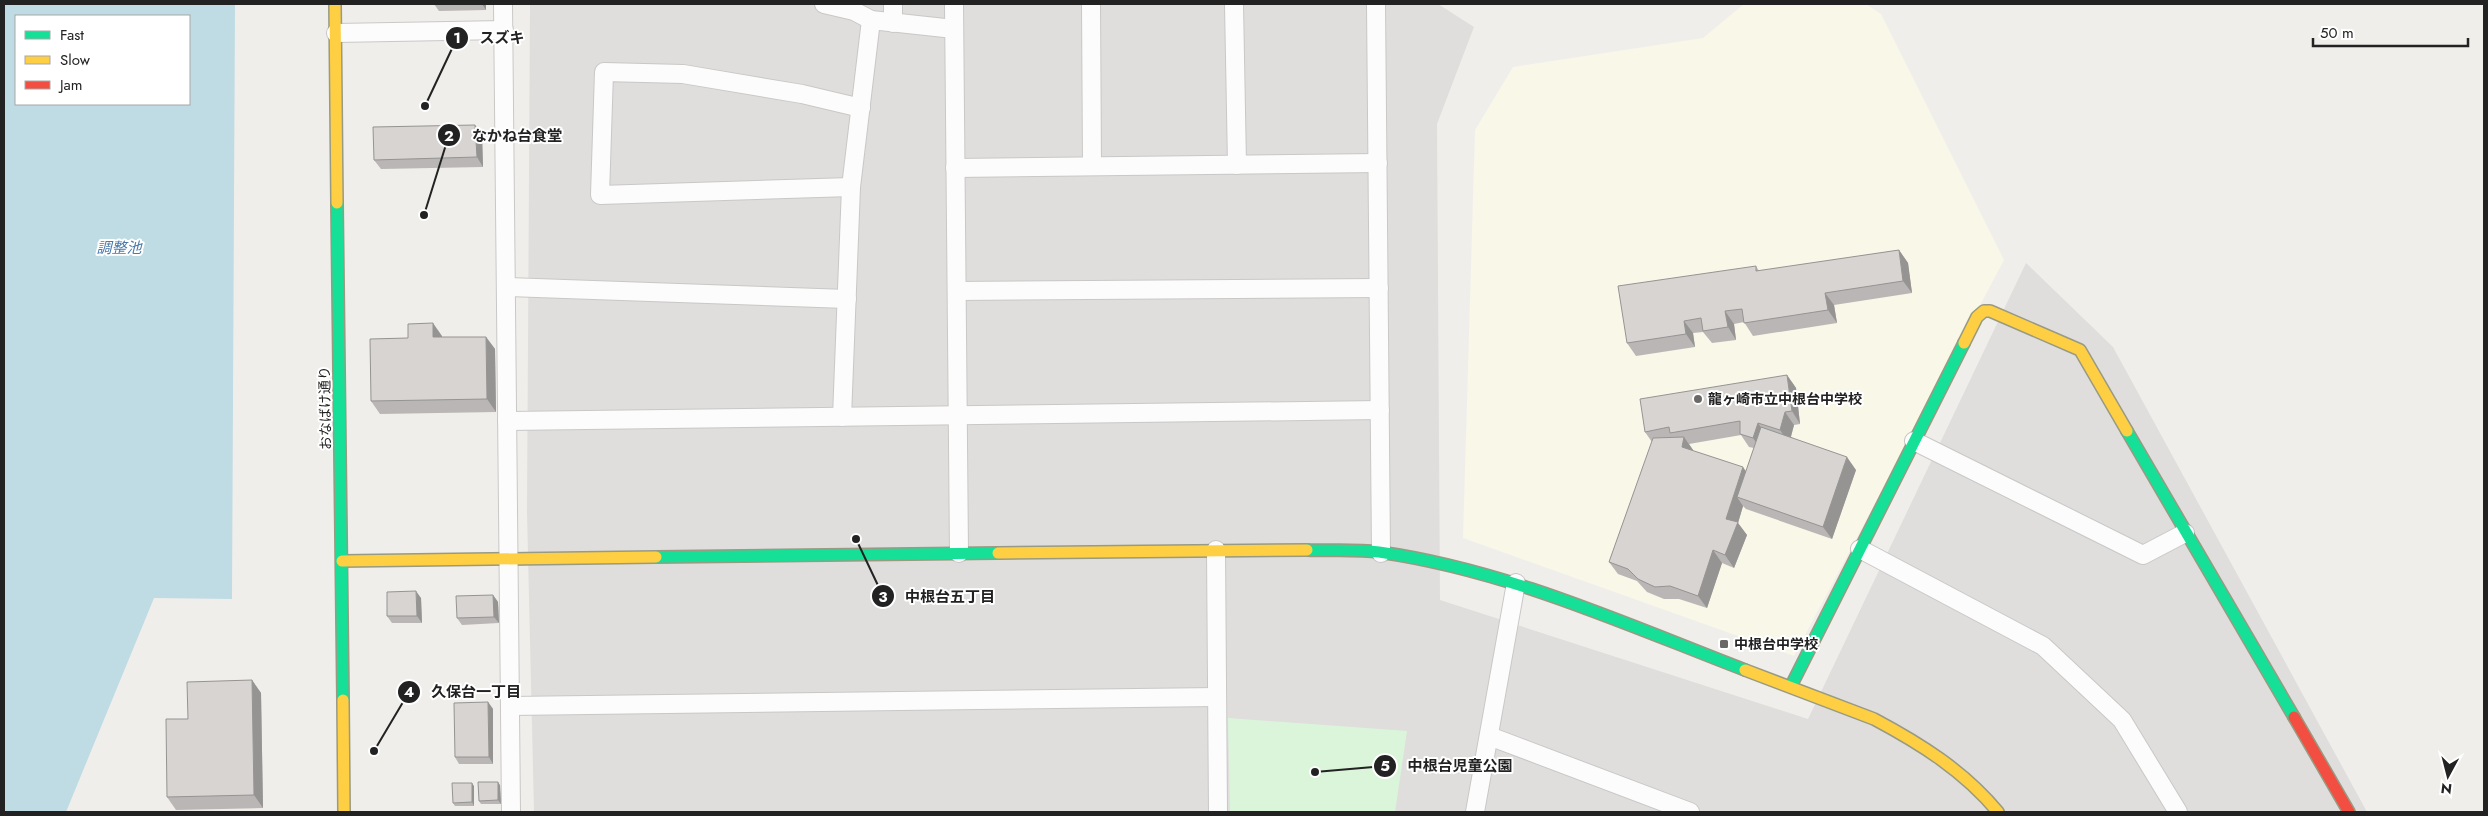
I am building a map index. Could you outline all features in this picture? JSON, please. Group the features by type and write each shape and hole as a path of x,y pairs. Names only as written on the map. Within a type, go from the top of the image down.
{"street":[{"name":"おなばけ通り","path":"335,4 344,812"},
{"path":"503,4 511,812"},
{"path":"824,4 854,11 871,20 954,29"},
{"path":"893,4 893,23"},
{"path":"954,4 959,553"},
{"path":"1092,4 1092,166"},
{"path":"1234,4 1237,165"},
{"path":"1376,4 1381,553"},
{"path":"842,416 850,187 871,20"},
{"path":"336,33 504,30"},
{"path":"850,187 600,194 604,72 683,74 802,94 860,108"},
{"path":"955,168 1378,163"},
{"path":"506,287 847,300"},
{"path":"956,291 1379,288"},
{"path":"1791,686 1977,317 1984,311 1990,311 2080,350 2185,533 2350,812"},
{"path":"507,421 1380,410"},
{"path":"1914,441 2143,555 2185,533"},
{"path":"342,561 1216,550 1381,553 1451,565 1516,583 1874,719 1907,736 1942,760 1974,787 1998,812"},
{"path":"1216,550 1218,812"},
{"path":"1860,550 2043,646 2122,720 2178,812"},
{"path":"1475,812 1516,583"},
{"path":"510,706 1217,697"},
{"path":"1489,736 1690,812"}],"shaded area":[{"path":"530,4 1438,4 1474,27 1437,124 1440,600 1808,719 2026,263 2113,347 2367,812 534,812 527,512"},
{"name":"龍ヶ崎市立中根台中学校","path":"1744,4 1866,4 1881,14 2004,260 1794,656 1463,538 1475,130 1513,67 1703,38"}],"green space":[{"path":"1228,718 1407,731 1395,812 1230,812"}],"water":[{"name":"調整池","path":"4,4 235,4 232,599 154,598 66,812 4,812"}],"building":[{"path":"475,125 477,157 374,160 373,127"},
{"path":"1899,250 1903,281 1825,293 1828,310 1744,323 1742,309 1725,311 1728,327 1703,331 1701,318 1684,321 1686,334 1627,343 1618,286 1756,266 1756,271"},
{"path":"433,323 433,337 486,337 487,399 371,401 370,339 408,338 408,324"},
{"path":"1787,375 1792,411 1785,412 1780,430 1758,423 1753,438 1740,434 1740,421 1670,433 1669,427 1645,432 1640,399"},
{"path":"1761,427 1847,457 1823,527 1737,497"},
{"path":"1684,437 1682,447 1743,467 1726,519 1738,522 1725,555 1713,550 1698,596 1670,586 1655,587 1638,579 1628,569 1609,562 1653,438"},
{"path":"416,591 417,616 387,616 387,592"},
{"path":"493,595 494,617 457,618 456,596"},
{"path":"252,680 254,795 167,797 166,719 188,719 187,682"},
{"path":"488,702 489,757 455,757 454,703"},
{"path":"478,782 498,782 498,800 479,801"},
{"path":"452,783 472,783 472,802 453,803"}],"traffic: fast":[{"path":"337,203 343,700"},
{"path":"1791,686 1964,343"},
{"path":"2127,431 2294,717"},
{"path":"1307,550 1379,552 1427,560 1473,572 1565,600 1745,670"},
{"path":"656,557 998,553"}],"traffic: slow":[{"path":"335,4 337,203"},
{"path":"1964,343 1977,317 1984,311 1990,311 2080,350 2127,431"},
{"path":"998,553 1307,550"},
{"path":"342,561 656,557"},
{"path":"1745,670 1874,719 1891,728 1956,771 1985,797 1998,812"},
{"path":"343,700 344,812"}],"traffic: jam":[{"path":"2294,717 2349,812"}],"place":[{"name":"スズキ","path":"425,106"},
{"name":"なかね台食堂","path":"424,215"},
{"name":"龍ヶ崎市立中根台中学校","path":"1698,399"},
{"name":"中根台五丁目","path":"856,539"},
{"name":"中根台中学校","path":"1724,644"},
{"name":"久保台一丁目","path":"374,751"},
{"name":"中根台児童公園","path":"1315,772"}]}
